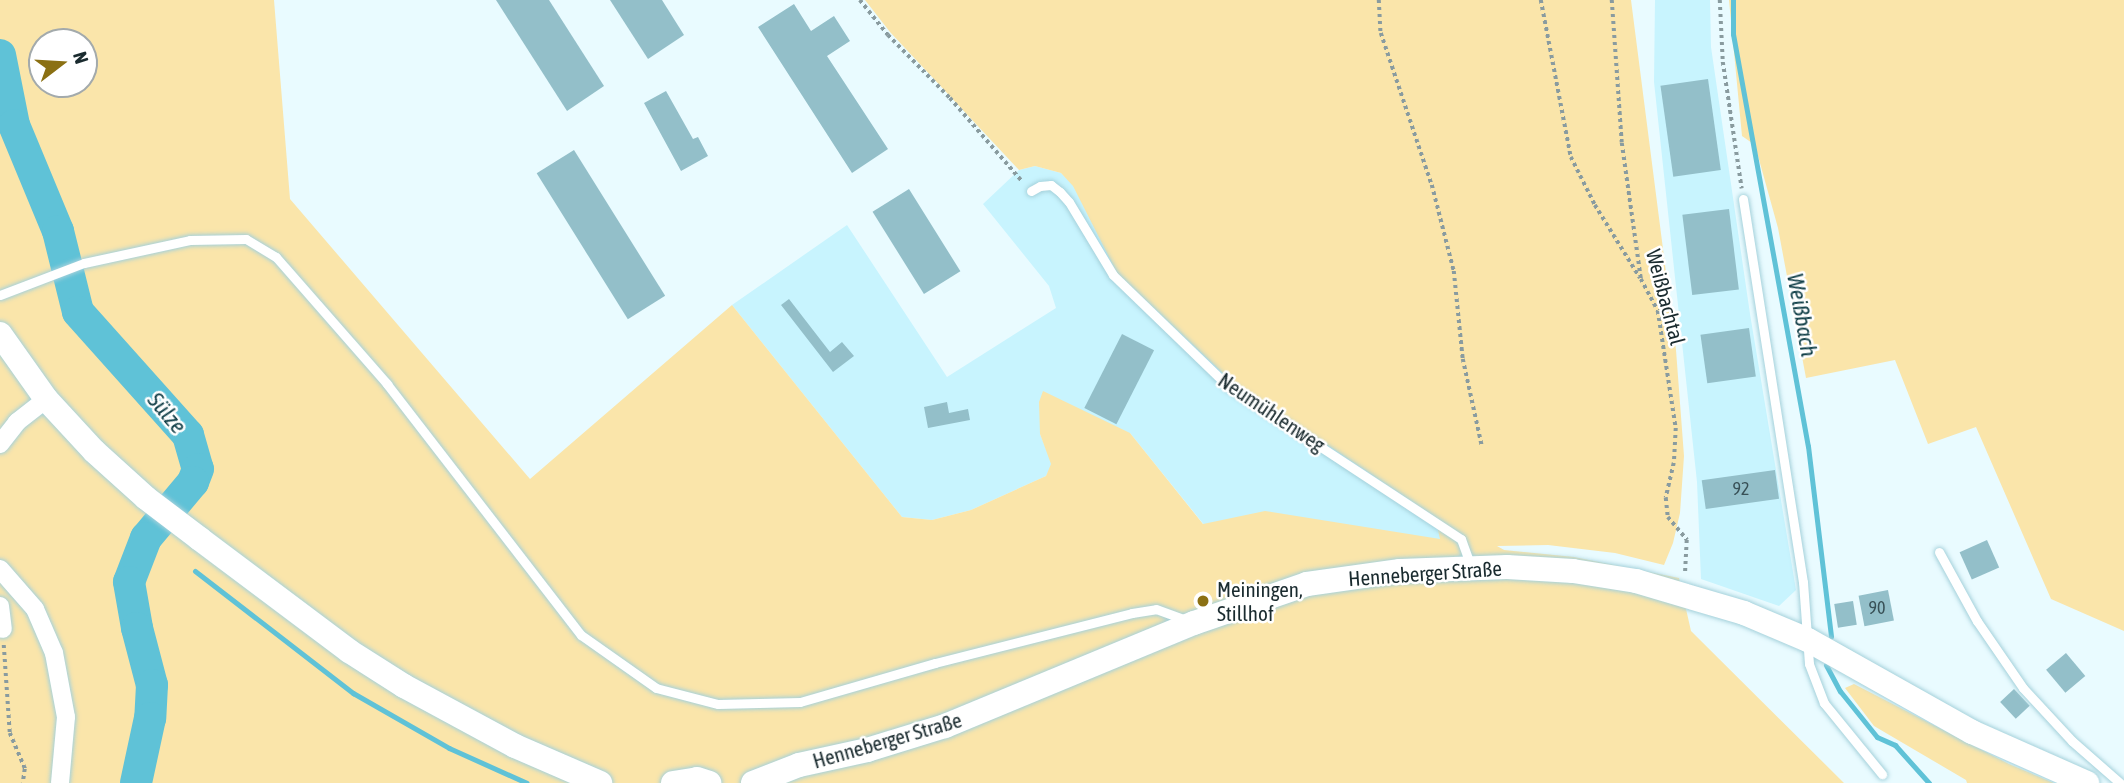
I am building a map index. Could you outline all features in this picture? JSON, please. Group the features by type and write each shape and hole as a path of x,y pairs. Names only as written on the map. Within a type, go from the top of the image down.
{"main road":[{"path":"0,334 46,398 94,451 146,498 349,651 404,687 515,746 600,783"},
{"name":"Henneberger Straße","path":"753,783 799,765 867,750 946,726 1194,623 1307,584 1399,571 1471,568 1573,571 1684,593 1744,613 1808,640 1972,732 2087,783"},
{"path":"673,783 697,779 709,783"}],"street":[{"path":"0,444 17,422 46,398"},
{"path":"0,569 36,609 54,653 65,717 60,783"},
{"path":"0,606 3,629"}],"lane":[{"name":"Neumühlenweg","path":"1031,191 1051,186 1060,192 1069,202 1113,275 1228,386 1461,539 1471,568"},
{"path":"1744,199 1803,582 1809,664 1824,703 1882,774"},
{"path":"0,295 84,263 190,240 246,239 276,257 387,384 581,635 656,688 718,704 800,702 935,663 1132,613 1156,609 1194,623"},
{"path":"1939,552 1976,621 2023,688 2072,741 2120,783"}],"path":[{"path":"860,0 888,35 950,98 1031,191"},
{"path":"1379,0 1381,33 1432,185 1454,271 1463,359 1482,446"},
{"path":"1541,0 1570,157 1595,205 1641,279"},
{"name":"Weißbachtal","path":"1612,0 1622,143 1641,279 1658,311 1676,428 1674,463 1666,498 1668,517 1687,540 1684,593"},
{"path":"1720,0 1723,62 1744,199"},
{"path":"3,629 10,733 25,769 23,783"}],"shaded area":[{"path":"0,0 274,0 290,199 530,479 732,305 902,517 932,520 971,510 1046,476 1051,464 1040,434 1039,402 1043,391 1130,433 1203,524 1265,511 1440,539 1435,517 1230,380 1117,273 1073,186 1061,173 1035,166 1019,170 890,32 865,0 1631,0 1676,350 1684,456 1680,513 1673,543 1664,565 1615,553 1548,545 1497,546 1504,550 1574,557 1679,578 1691,631 1844,783 0,783"},
{"path":"1655,0 1710,0 1711,47 1750,314 1796,590 1779,606 1701,579 1697,482 1654,82"},
{"path":"1729,0 2124,0 2124,631 2051,599 1976,427 1928,444 1895,360 1806,378 1778,228 1755,145 1742,136"},
{"path":"1035,166 1061,173 1435,517 1504,550 1205,526 1130,433 1040,434 1052,464 1046,476 971,510 932,520 902,517 732,305 847,225 947,377 1056,308 1049,286 983,204 1019,170"},
{"path":"1854,684 2009,764 2054,783 1967,783 1874,726 1845,688"}],"building":[{"path":"496,0 549,0 604,86 567,111"},
{"path":"610,0 662,0 684,35 648,59"},
{"path":"794,4 811,31 834,16 850,41 827,56 888,149 852,173 758,27"},
{"path":"1708,79 1721,170 1673,177 1660,86"},
{"path":"666,91 693,139 698,137 708,156 681,171 644,103"},
{"path":"574,150 665,296 628,319 537,173"},
{"path":"909,189 960,271 924,294 873,212"},
{"path":"1729,209 1739,289 1692,295 1682,215"},
{"path":"789,299 830,352 842,342 854,356 833,372 781,305"},
{"path":"1749,328 1756,377 1707,383 1700,335"},
{"path":"1122,334 1154,350 1116,424 1084,408"},
{"path":"947,402 949,413 968,409 970,420 928,428 924,407"},
{"path":"1775,470 1779,499 1706,509 1702,480"},
{"path":"1987,540 1999,567 1972,580 1960,552"},
{"path":"1888,590 1894,620 1864,626 1859,596"},
{"path":"1853,601 1857,625 1838,628 1834,604"},
{"path":"2066,653 2085,676 2065,693 2046,670"},
{"path":"2014,689 2030,706 2016,719 2000,702"}],"waterway":[{"name":"Weißbach","path":"1733,0 1733,34 1808,446 1831,637"},
{"name":"Sülze","path":"0,55 14,125 58,231 78,312 188,435 198,469 193,482 146,538 129,582 137,628 152,685 150,718 136,783"},
{"path":"195,571 353,693 449,748 527,783"},
{"name":"Weißbach","path":"1826,665 1840,691 1877,737 1895,745 1929,783"}],"place":[{"name":"Meiningen, Stillhof","path":"1203,601"}]}
